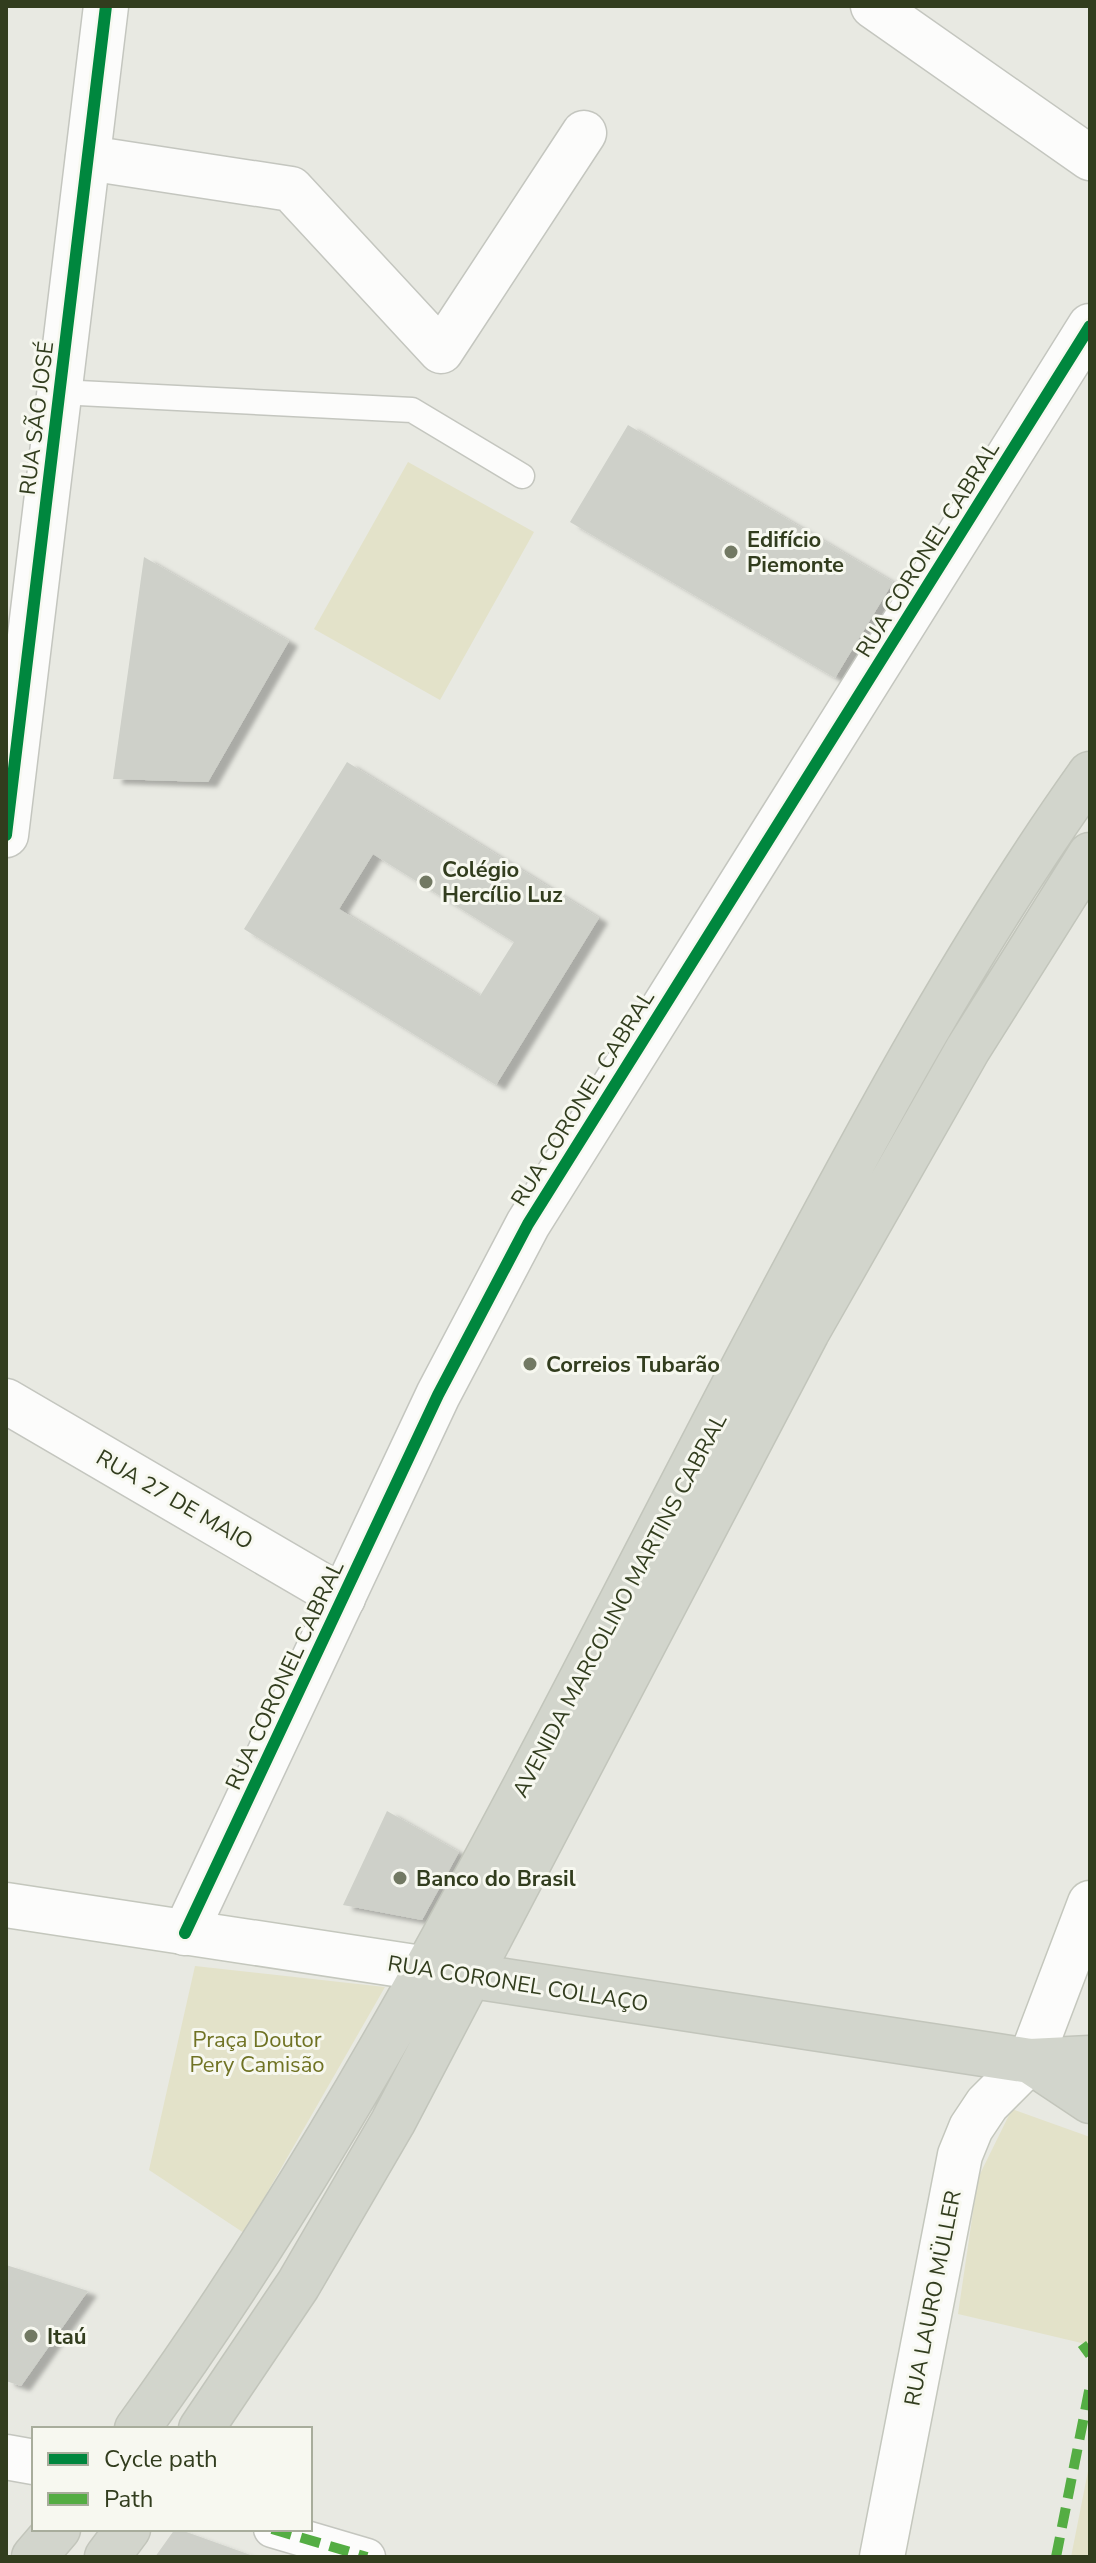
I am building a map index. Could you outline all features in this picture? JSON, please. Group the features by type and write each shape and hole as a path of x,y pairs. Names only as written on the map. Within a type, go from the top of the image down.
{"main road":[{"name":"AVENIDA MARCOLINO MARTINS CABRAL","path":"138,2427 254,2260 328,2142 428,1969 876,1116 967,957 1090,774"},
{"name":"AVENIDA MARCOLINO MARTINS CABRAL","path":"202,2427 305,2272 473,1976 807,1332 881,1196 1037,935 1090,855"},
{"name":"RUA CORONEL COLLAÇO","path":"428,1969 1030,2061"},
{"path":"1030,2061 1090,2058"},
{"path":"1030,2061 1090,2101"},
{"path":"34,2557 56,2531"},
{"path":"107,2557 126,2531"}],"street":[{"name":"RUA SÃO JOSÉ","path":"6,835 106,6"},
{"path":"873,6 1090,158"},
{"path":"88,158 291,189 441,351 584,133"},
{"name":"RUA CORONEL CABRAL","path":"185,1933 476,1318 528,1224 1090,326"},
{"name":"RUA 27 DE MAIO","path":"6,1401 343,1598"},
{"path":"1030,2061 1090,1903"},
{"name":"RUA CORONEL COLLAÇO","path":"6,1905 428,1969"},
{"name":"RUA LAURO MÜLLER","path":"882,2557 960,2155 971,2128 987,2104 1030,2061"},
{"path":"6,2457 32,2462"},
{"path":"279,2531 367,2557"}],"lane":[{"path":"59,392 412,410 522,476"}],"green space":[{"path":"408,462 534,532 440,700 314,629"},
{"name":"Praça Doutor Pery Camisão","path":"195,1966 385,1987 244,2233 149,2170"},
{"path":"1012,2109 1090,2137 1090,2345 958,2314 978,2178"},
{"path":"1090,2461 1090,2557 1071,2557"}],"building":[{"name":"Edifício Piemonte","path":"628,425 893,582 835,678 570,522"},
{"path":"144,557 289,641 208,782 113,779"},
{"path":"347,762 599,918 496,1085 244,929","holes":["373,854 514,942 480,996 339,909"]},
{"name":"Banco do Brasil","path":"387,1811 459,1852 422,1920 343,1905"},
{"name":"Itaú","path":"6,2265 88,2291 21,2386 6,2381"},
{"path":"174,2531 184,2531 256,2557 155,2557"}],"marked path":[{"path":"1082,2344 1090,2355"},
{"path":"1056,2557 1090,2386"},
{"path":"279,2531 367,2557"}],"cycle path":[{"path":"6,835 106,6"},
{"path":"185,1933 438,1395 528,1224 1090,326"}],"place":[{"name":"Edifício Piemonte","path":"731,552"},
{"name":"Colégio Hercílio Luz","path":"426,882"},
{"name":"Correios Tubarão","path":"530,1364"},
{"name":"Banco do Brasil","path":"400,1878"},
{"name":"Itaú","path":"31,2336"}]}
